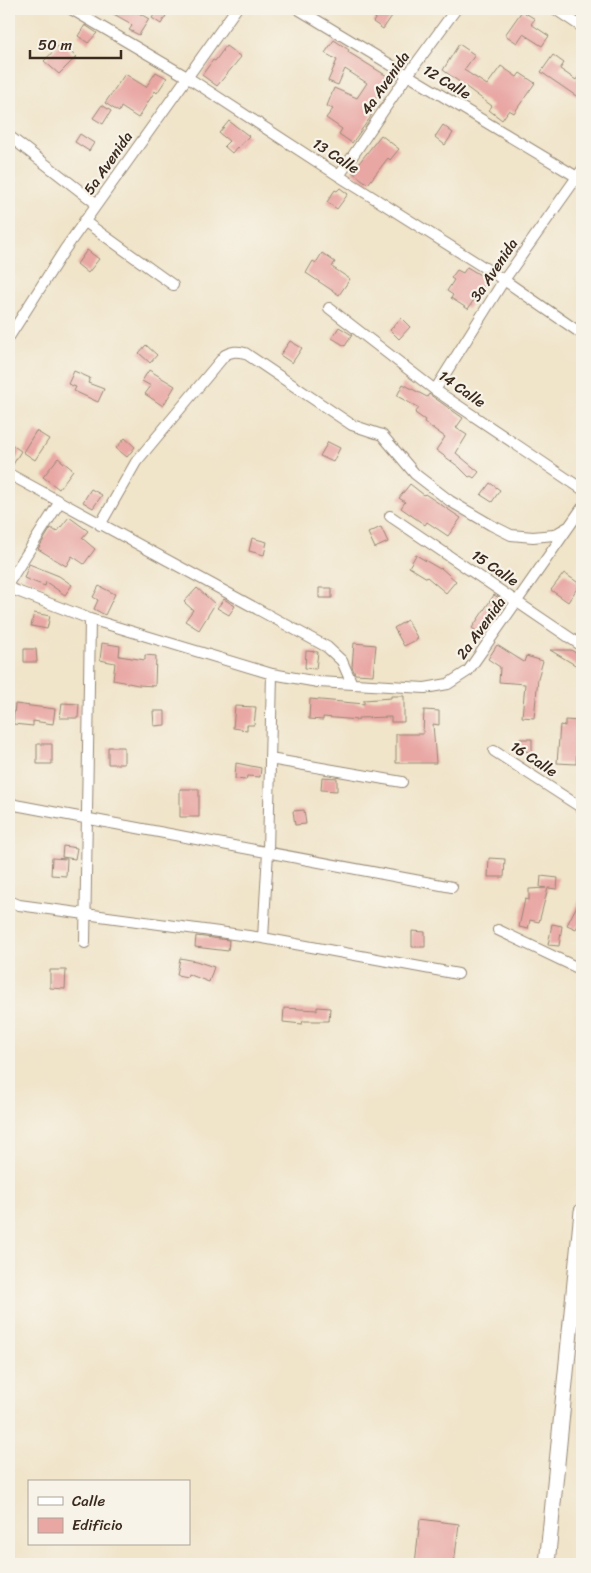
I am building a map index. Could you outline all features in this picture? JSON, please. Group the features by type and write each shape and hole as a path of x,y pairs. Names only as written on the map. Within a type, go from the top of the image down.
{"main road":[{"path":"547,1564 582,1211"}],"street":[{"name":"13 Calle","path":"71,9 187,77 504,280 582,334"},
{"name":"5a Avenida","path":"9,337 65,249 236,9"},
{"name":"12 Calle","path":"298,9 408,76 581,176"},
{"name":"4a Avenida","path":"339,176 456,9"},
{"path":"555,9 582,27"},
{"path":"9,136 97,204"},
{"name":"3a Avenida","path":"435,390 504,280 581,176"},
{"path":"84,222 173,285"},
{"name":"14 Calle","path":"329,308 435,390 582,489"},
{"path":"100,525 136,462 225,355 238,351 245,353 352,425 382,435 415,474 450,501 491,525 511,534 534,537 554,535 571,525"},
{"path":"9,474 59,503 327,647 342,661 352,684 318,682 272,674 90,619 9,588"},
{"path":"9,582 59,503"},
{"name":"2a Avenida","path":"352,684 425,688 448,684 468,671 582,508"},
{"name":"15 Calle","path":"390,516 582,646"},
{"path":"86,943 90,619"},
{"path":"263,938 268,852 272,674"},
{"name":"16 Calle","path":"494,751 582,808"},
{"path":"270,759 402,782"},
{"path":"9,801 15,805 452,887"},
{"path":"9,901 19,905 263,938 458,974"},
{"path":"498,930 582,970"}],"building":[{"path":"105,9 132,9 149,19 139,35 129,30 132,26 128,22"},
{"path":"158,9 170,9 161,24 152,18"},
{"path":"363,9 388,9 394,13 383,29 373,22 376,18"},
{"path":"522,11 535,19 531,24 549,36 542,46 523,34 517,43 505,35"},
{"path":"85,25 97,33 88,43 78,36"},
{"path":"334,40 349,50 348,52 387,76 377,91 379,92 371,105 375,107 370,118 352,143 339,134 342,129 326,118 333,109 327,106 334,88 357,98 367,83 345,69 338,85 328,81 337,60 325,53"},
{"path":"61,43 76,57 59,74 44,61"},
{"path":"459,44 475,55 464,70 487,85 501,66 517,77 520,73 535,83 514,113 509,110 502,120 489,110 492,106 443,70"},
{"path":"226,46 241,57 217,86 202,75"},
{"path":"553,55 564,63 560,69 576,80 582,71 582,100 541,72"},
{"path":"156,72 167,78 157,93 155,91 138,118 121,107 119,112 105,103 125,74 146,87"},
{"path":"102,105 111,111 103,124 93,118"},
{"path":"229,121 249,136 232,153 224,146 229,141 219,133"},
{"path":"443,125 453,133 445,145 435,137"},
{"path":"80,134 94,143 89,151 75,142"},
{"path":"381,135 399,149 390,160 388,158 368,184 352,172"},
{"path":"340,188 348,194 337,209 327,202 335,190 337,191"},
{"path":"87,250 99,259 88,273 77,264"},
{"path":"322,253 335,262 332,267 350,279 339,295 306,273 313,261 316,263"},
{"path":"467,267 487,279 468,309 451,298 453,295 447,291 454,280 451,278 457,270 463,273"},
{"path":"401,318 410,327 399,339 390,330"},
{"path":"339,327 352,335 345,346 332,338"},
{"path":"290,341 302,348 292,363 280,355"},
{"path":"146,345 157,355 150,363 139,353"},
{"path":"149,370 175,386 163,406 145,394 151,386 142,381"},
{"path":"74,371 90,378 88,383 104,389 98,402 74,391 76,387 68,384"},
{"path":"403,384 427,397 429,394 463,418 456,428 467,435 456,453 479,472 474,478 469,477 436,450 445,437 415,413 419,408 397,396"},
{"path":"36,431 49,439 35,460 23,452"},
{"path":"125,438 135,447 127,457 116,448"},
{"path":"328,442 340,448 333,462 320,456"},
{"path":"9,443 21,451 11,468 9,467"},
{"path":"58,458 73,470 59,489 43,477"},
{"path":"490,483 500,490 492,502 481,495"},
{"path":"410,484 461,518 448,536 427,522 425,525 401,508 405,502 399,498"},
{"path":"91,489 102,495 93,508 83,502"},
{"path":"69,517 88,531 82,538 95,549 84,564 72,556 66,566 38,549 51,528 57,532"},
{"path":"381,527 388,542 375,548 368,533"},
{"path":"252,538 267,542 264,555 249,551"},
{"path":"416,555 441,568 456,581 446,593 427,577 409,567"},
{"path":"29,564 59,576 72,585 65,595 46,582 45,586 24,578"},
{"path":"564,573 580,584 568,602 551,590"},
{"path":"99,586 115,594 105,615 94,609 98,600 93,597"},
{"path":"197,588 215,604 199,630 185,621 193,610 184,602"},
{"path":"319,588 332,588 332,598 319,598"},
{"path":"494,595 504,601 482,635 472,628"},
{"path":"224,599 235,606 229,615 217,608"},
{"path":"34,613 50,616 47,629 31,626"},
{"path":"407,620 418,639 404,646 394,628"},
{"path":"102,643 120,646 119,656 145,660 145,655 156,656 155,686 113,680 115,663 100,660"},
{"path":"354,643 376,645 373,675 355,674 352,667"},
{"path":"497,645 524,662 526,656 543,661 538,678 534,718 522,717 525,684 499,682 500,667 488,659"},
{"path":"24,649 36,649 37,662 24,662"},
{"path":"550,650 571,650 582,657 582,669"},
{"path":"306,651 318,652 316,669 305,668"},
{"path":"391,696 404,696 404,722 391,722 391,717 358,718 358,720 323,717 323,720 309,719 310,699 364,704 364,700 391,698"},
{"path":"62,703 79,704 78,718 60,718"},
{"path":"15,704 55,709 53,724 33,721 33,726 13,724"},
{"path":"235,706 256,707 254,725 247,725 247,730 233,728"},
{"path":"424,710 439,711 439,725 433,724 436,763 396,763 396,734 423,734"},
{"path":"153,711 165,711 165,725 154,726"},
{"path":"565,720 579,721 576,764 557,763 560,725 565,726"},
{"path":"520,739 532,739 532,752 520,751"},
{"path":"37,744 52,744 52,764 37,764"},
{"path":"108,747 124,747 124,764 108,764"},
{"path":"236,763 261,768 260,777 247,776 246,780 235,779"},
{"path":"322,777 337,778 337,791 321,790"},
{"path":"180,789 199,789 199,817 180,817"},
{"path":"304,810 306,824 295,825 293,811"},
{"path":"63,846 77,848 75,859 62,857"},
{"path":"52,858 67,859 66,876 51,875"},
{"path":"489,858 505,859 504,877 488,877"},
{"path":"541,876 558,878 557,889 548,888 539,922 530,920 528,929 519,927 525,899 529,900 529,889 546,888 540,887"},
{"path":"582,896 582,927 578,925 576,929 567,925"},
{"path":"552,924 562,926 559,946 548,945"},
{"path":"412,931 425,932 425,947 412,947"},
{"path":"196,936 229,940 228,951 195,947"},
{"path":"180,958 214,967 209,982 188,974 187,977 177,975"},
{"path":"50,970 66,970 65,989 50,988"},
{"path":"317,1007 330,1008 329,1021 303,1021 302,1024 283,1022 284,1008 317,1010"},
{"path":"420,1519 459,1524 454,1564 415,1564"}]}
